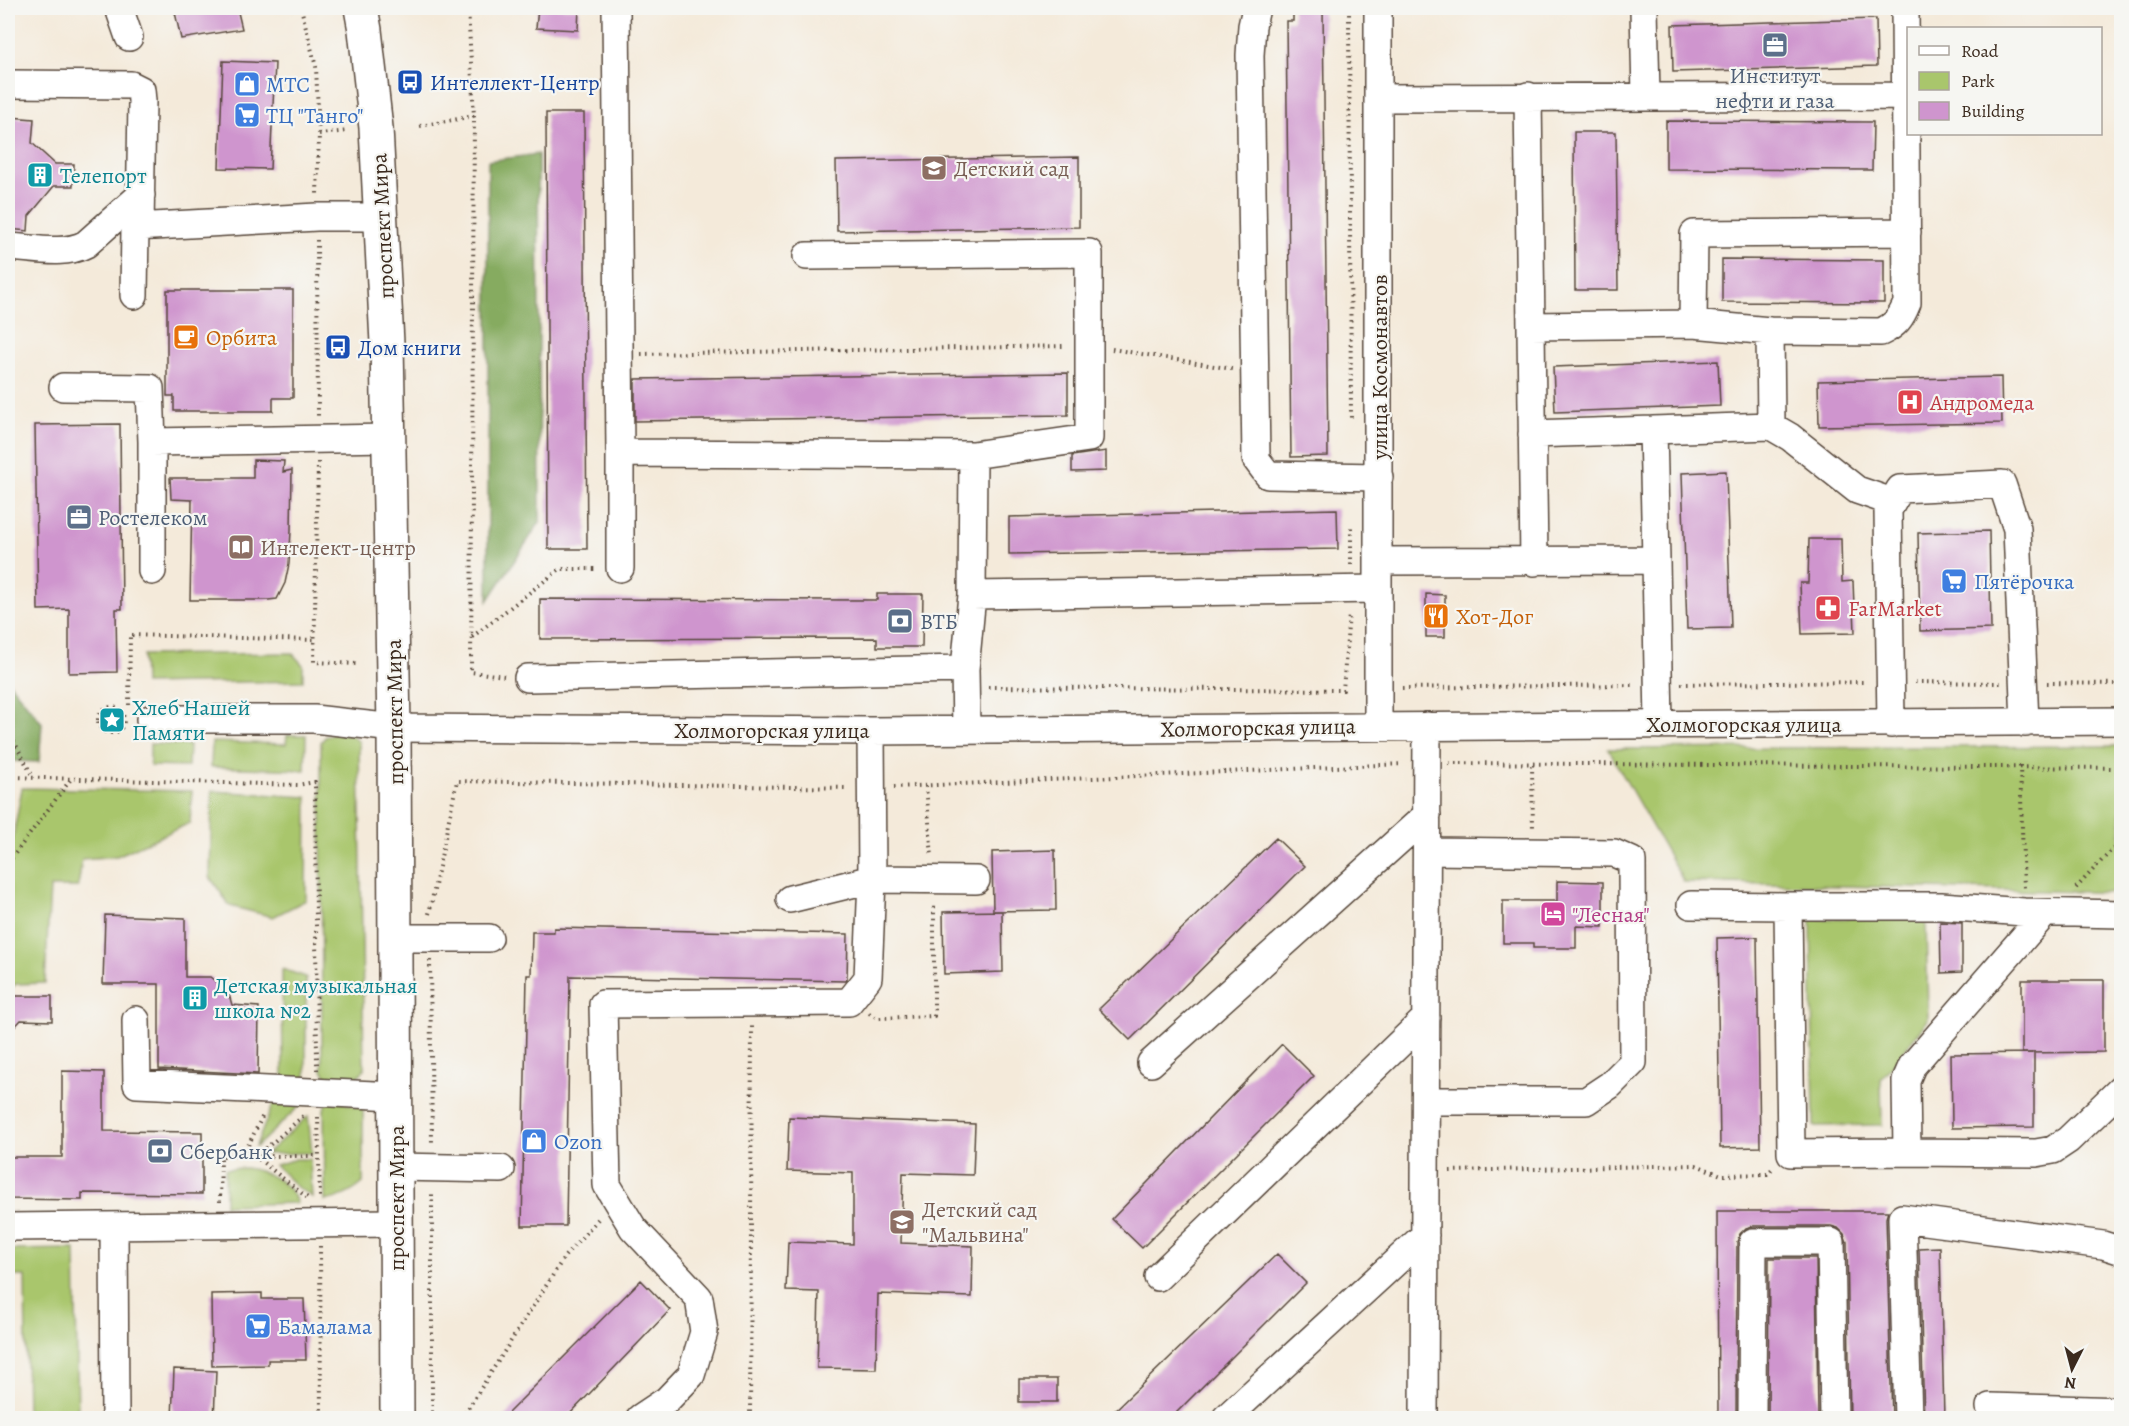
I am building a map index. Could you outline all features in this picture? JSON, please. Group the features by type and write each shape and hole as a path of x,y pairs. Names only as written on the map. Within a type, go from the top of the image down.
{"main road":[{"name":"проспект Мира","path":"361,8 375,106 382,217 389,438 394,728 397,1419"}],"street":[{"path":"119,8 129,37"},
{"path":"616,8 620,568"},
{"path":"1256,8 1250,55 1256,459 1268,475 1378,477"},
{"name":"улица Космонавтов","path":"1378,8 1378,726"},
{"path":"1644,8 1646,95"},
{"path":"1531,326 1693,324 1770,331 1881,332 1893,326 1902,317 1907,303 1905,8"},
{"path":"8,84 131,84 141,90 140,227"},
{"path":"1378,98 1646,95 1906,96"},
{"path":"1528,96 1534,562"},
{"path":"8,247 66,250 78,248 86,244 141,195"},
{"path":"134,295 135,227 317,217 382,217"},
{"path":"1693,324 1694,234 1907,232"},
{"path":"620,453 973,455 1089,438 1089,253 807,256"},
{"path":"1770,331 1771,426"},
{"path":"63,387 150,388 152,571"},
{"path":"1532,434 1771,426 1790,437 1857,489 1892,502"},
{"path":"1653,430 1659,725"},
{"path":"152,442 389,438"},
{"path":"966,730 965,669 972,595 973,455"},
{"path":"1891,723 1888,510 1900,489 2002,484 2018,529 2025,723"},
{"path":"1378,561 1656,560"},
{"path":"972,595 1378,589"},
{"path":"528,678 965,669"},
{"name":"Холмогорская улица","path":"139,712 314,719 394,728 870,731 2121,721"},
{"path":"1424,1419 1428,726"},
{"path":"640,1419 667,1400 691,1375 704,1332 699,1298 633,1228 607,1185 603,1004 849,1002 868,978 872,879 870,731"},
{"path":"1151,1063 1427,815"},
{"path":"1426,1101 1586,1101 1610,1085 1633,1062 1632,861 1614,853 1427,851"},
{"path":"790,899 872,879 976,880"},
{"path":"1691,905 1941,906 2041,913 2121,914"},
{"path":"1788,906 1791,1152 2036,1153 2053,1150 2068,1140 2121,1088"},
{"path":"1906,1152 1906,1080 1912,1066 2041,913"},
{"path":"395,938 489,938"},
{"path":"1158,1277 1426,1018"},
{"path":"136,1020 136,1084 396,1096"},
{"path":"396,1167 501,1169"},
{"path":"1908,1419 1902,1218 2103,1245 2121,1251"},
{"path":"8,1227 396,1223"},
{"path":"114,1226 115,1419"},
{"path":"1226,1419 1425,1235"},
{"path":"1752,1419 1753,1242 1831,1242 1834,1419"},
{"path":"1990,1407 2121,1411"}],"path":[{"path":"301,8 316,67 318,134 318,440 314,662 357,664"},
{"path":"468,8 474,116 471,672 528,678"},
{"path":"1349,8 1351,430"},
{"path":"420,126 474,116"},
{"path":"318,134 348,131"},
{"path":"619,354 1089,346 1254,372"},
{"path":"965,669 984,687 1343,690 1350,591 1351,523"},
{"path":"472,637 560,569 620,568"},
{"path":"139,712 129,635 314,640"},
{"path":"1401,688 1891,681 2121,684"},
{"path":"113,707 123,714 123,726 117,732 109,733 101,729 99,716 104,708 113,707"},
{"path":"8,730 33,778"},
{"path":"432,1419 429,913 457,781 871,788 1427,763 2121,768"},
{"path":"1532,765 1533,852"},
{"path":"2020,766 2041,913"},
{"path":"8,777 298,785 315,782"},
{"path":"8,863 72,779"},
{"path":"849,1002 878,1018 934,1016 934,880 926,786"},
{"path":"2041,913 2121,839"},
{"path":"750,1419 752,1004"},
{"path":"243,1156 275,1091"},
{"path":"256,1157 309,1112"},
{"path":"1425,1172 1696,1165 1721,1175 1767,1174 1791,1152"},
{"path":"221,1156 319,1156"},
{"path":"256,1157 311,1201"},
{"path":"462,1419 565,1256 616,1200"}],"green space":[{"path":"538,154 540,522 488,601 488,161"},
{"path":"292,653 303,665 303,681 144,684 143,655"},
{"path":"8,681 42,723 39,762 8,761"},
{"path":"339,733 351,735 359,742 364,1070 356,1078 343,1081 328,1079 322,1070 321,742 326,736"},
{"path":"287,735 306,735 305,770 211,767 212,742 286,744"},
{"path":"150,744 189,745 188,767 150,766"},
{"path":"2121,746 2121,893 1684,882 1608,749"},
{"path":"22,788 192,791 190,823 117,856 82,859 78,887 50,887 45,983 16,984 8,991 8,865"},
{"path":"212,791 307,797 306,900 273,917 230,906 210,877"},
{"path":"1926,917 1928,1020 1881,1079 1882,1125 1814,1126 1811,919"},
{"path":"282,969 306,977 306,1082 283,1080"},
{"path":"276,1097 307,1099 255,1148"},
{"path":"329,1099 363,1108 363,1183 345,1195 325,1201 324,1109"},
{"path":"308,1116 312,1153 266,1154"},
{"path":"296,1159 310,1159 312,1197 297,1187 275,1165"},
{"path":"246,1168 261,1172 283,1183 297,1203 225,1205 225,1169"},
{"path":"75,1249 78,1418 27,1418 25,1276 8,1276 8,1250"}],"building":[{"path":"174,8 237,8 242,29 181,39"},
{"path":"538,8 579,8 578,30 536,28"},
{"path":"1293,8 1323,8 1328,456 1291,457 1286,21 1293,21"},
{"name":"Институт нефти и газа","path":"1876,19 1877,66 1673,72 1672,25"},
{"name":"ТЦ \"Танго\"","path":"223,61 275,63 270,169 219,168"},
{"path":"546,113 584,113 587,549 548,549"},
{"name":"Телепорт","path":"10,117 34,119 32,143 55,164 74,164 73,186 54,186 29,216 28,231 8,229"},
{"path":"1666,121 1873,122 1872,170 1666,169"},
{"path":"1574,132 1616,132 1618,290 1575,290"},
{"path":"1079,157 1079,227 837,231 836,161"},
{"path":"1722,259 1884,260 1884,303 1722,302"},
{"path":"167,290 293,290 293,398 273,398 273,411 174,411 174,396 167,396"},
{"path":"1718,361 1720,406 1555,412 1553,367"},
{"path":"1068,373 1068,415 635,421 635,379"},
{"name":"Андромеда","path":"2001,377 2002,423 1819,426 1818,381"},
{"name":"Ростелеком","path":"120,424 122,609 116,609 117,672 69,673 69,609 38,610 35,425"},
{"path":"1106,451 1106,471 1072,472 1072,456"},
{"name":"Интелект-центр","path":"253,460 284,461 283,472 292,470 289,564 285,583 277,599 190,600 192,500 171,499 170,478 253,478"},
{"path":"1726,471 1731,628 1687,629 1682,473"},
{"path":"1337,509 1338,549 1009,554 1009,517"},
{"name":"Пятёрочка","path":"1989,531 1991,629 1920,631 1918,533"},
{"name":"FarMarket","path":"1809,539 1841,539 1842,582 1853,581 1855,633 1802,634 1800,583 1808,583"},
{"path":"877,594 923,594 922,647 877,647 877,638 540,639 540,599 877,600"},
{"name":"Хот-Дог","path":"1426,594 1445,595 1445,637 1426,637"},
{"path":"1276,838 1305,866 1130,1040 1099,1009"},
{"path":"1055,850 1056,910 993,911 992,852"},
{"name":"\"Лесная\"","path":"1557,881 1603,882 1603,927 1576,926 1576,948 1533,948 1533,943 1503,943 1503,901 1557,901"},
{"path":"1002,911 1003,972 944,974 943,912"},
{"name":"Детская музыкальная школа №2","path":"105,915 185,918 185,977 210,977 228,991 232,1005 259,1007 258,1074 159,1069 159,984 103,984"},
{"path":"1940,922 1962,923 1962,972 1941,973"},
{"path":"554,928 848,934 847,979 846,981 570,976 566,1226 522,1226 527,975 531,975 532,932 554,932"},
{"path":"1757,937 1760,1147 1720,1148 1717,938"},
{"path":"2022,980 2104,980 2104,1052 2022,1053"},
{"path":"8,996 52,996 52,1021 21,1020 8,1034"},
{"path":"1282,1044 1314,1076 1142,1248 1112,1219"},
{"path":"2034,1053 2034,1127 1952,1128 1951,1054"},
{"path":"62,1071 104,1072 104,1131 202,1132 202,1194 82,1193 82,1200 8,1199 8,1157 62,1157"},
{"path":"789,1117 975,1124 973,1175 903,1173 901,1243 973,1246 972,1297 878,1294 876,1369 817,1368 819,1292 786,1291 788,1242 853,1244 853,1173 787,1171"},
{"path":"1717,1211 1888,1211 1886,1218 1892,1419 1850,1419 1847,1242 1844,1234 1838,1228 1831,1226 1753,1226 1746,1228 1740,1234 1737,1242 1736,1419 1718,1419"},
{"path":"1940,1247 1944,1419 1924,1419 1919,1248"},
{"path":"1277,1254 1306,1283 1170,1419 1106,1419"},
{"path":"1769,1258 1816,1258 1818,1419 1768,1419"},
{"path":"641,1280 670,1310 565,1419 502,1419"},
{"name":"Бамалама","path":"262,1293 262,1299 304,1299 306,1360 268,1360 268,1365 212,1366 211,1294"},
{"path":"174,1369 216,1371 214,1419 172,1419"},
{"path":"1019,1379 1057,1379 1057,1402 1019,1402"}],"place":[{"name":"Институт нефти и газа","path":"1775,45"},
{"name":"Интеллект-Центр","path":"410,82"},
{"name":"МТС","path":"247,84"},
{"name":"ТЦ \"Танго\"","path":"247,115"},
{"name":"Детский сад","path":"934,168"},
{"name":"Телепорт","path":"40,175"},
{"name":"Орбита","path":"186,337"},
{"name":"Дом книги","path":"338,347"},
{"name":"Андромеда","path":"1910,402"},
{"name":"Ростелеком","path":"79,517"},
{"name":"Интелект-центр","path":"241,547"},
{"name":"Пятёрочка","path":"1954,581"},
{"name":"FarMarket","path":"1828,608"},
{"name":"Хот-Дог","path":"1436,616"},
{"name":"ВТБ","path":"900,621"},
{"name":"Хлеб Нашей Памяти","path":"112,720"},
{"name":"\"Лесная\"","path":"1553,914"},
{"name":"Детская музыкальная школа №2","path":"195,998"},
{"name":"Ozon","path":"534,1141"},
{"name":"Сбербанк","path":"160,1151"},
{"name":"Детский сад \"Мальвина\"","path":"902,1222"},
{"name":"Бамалама","path":"258,1326"}]}
